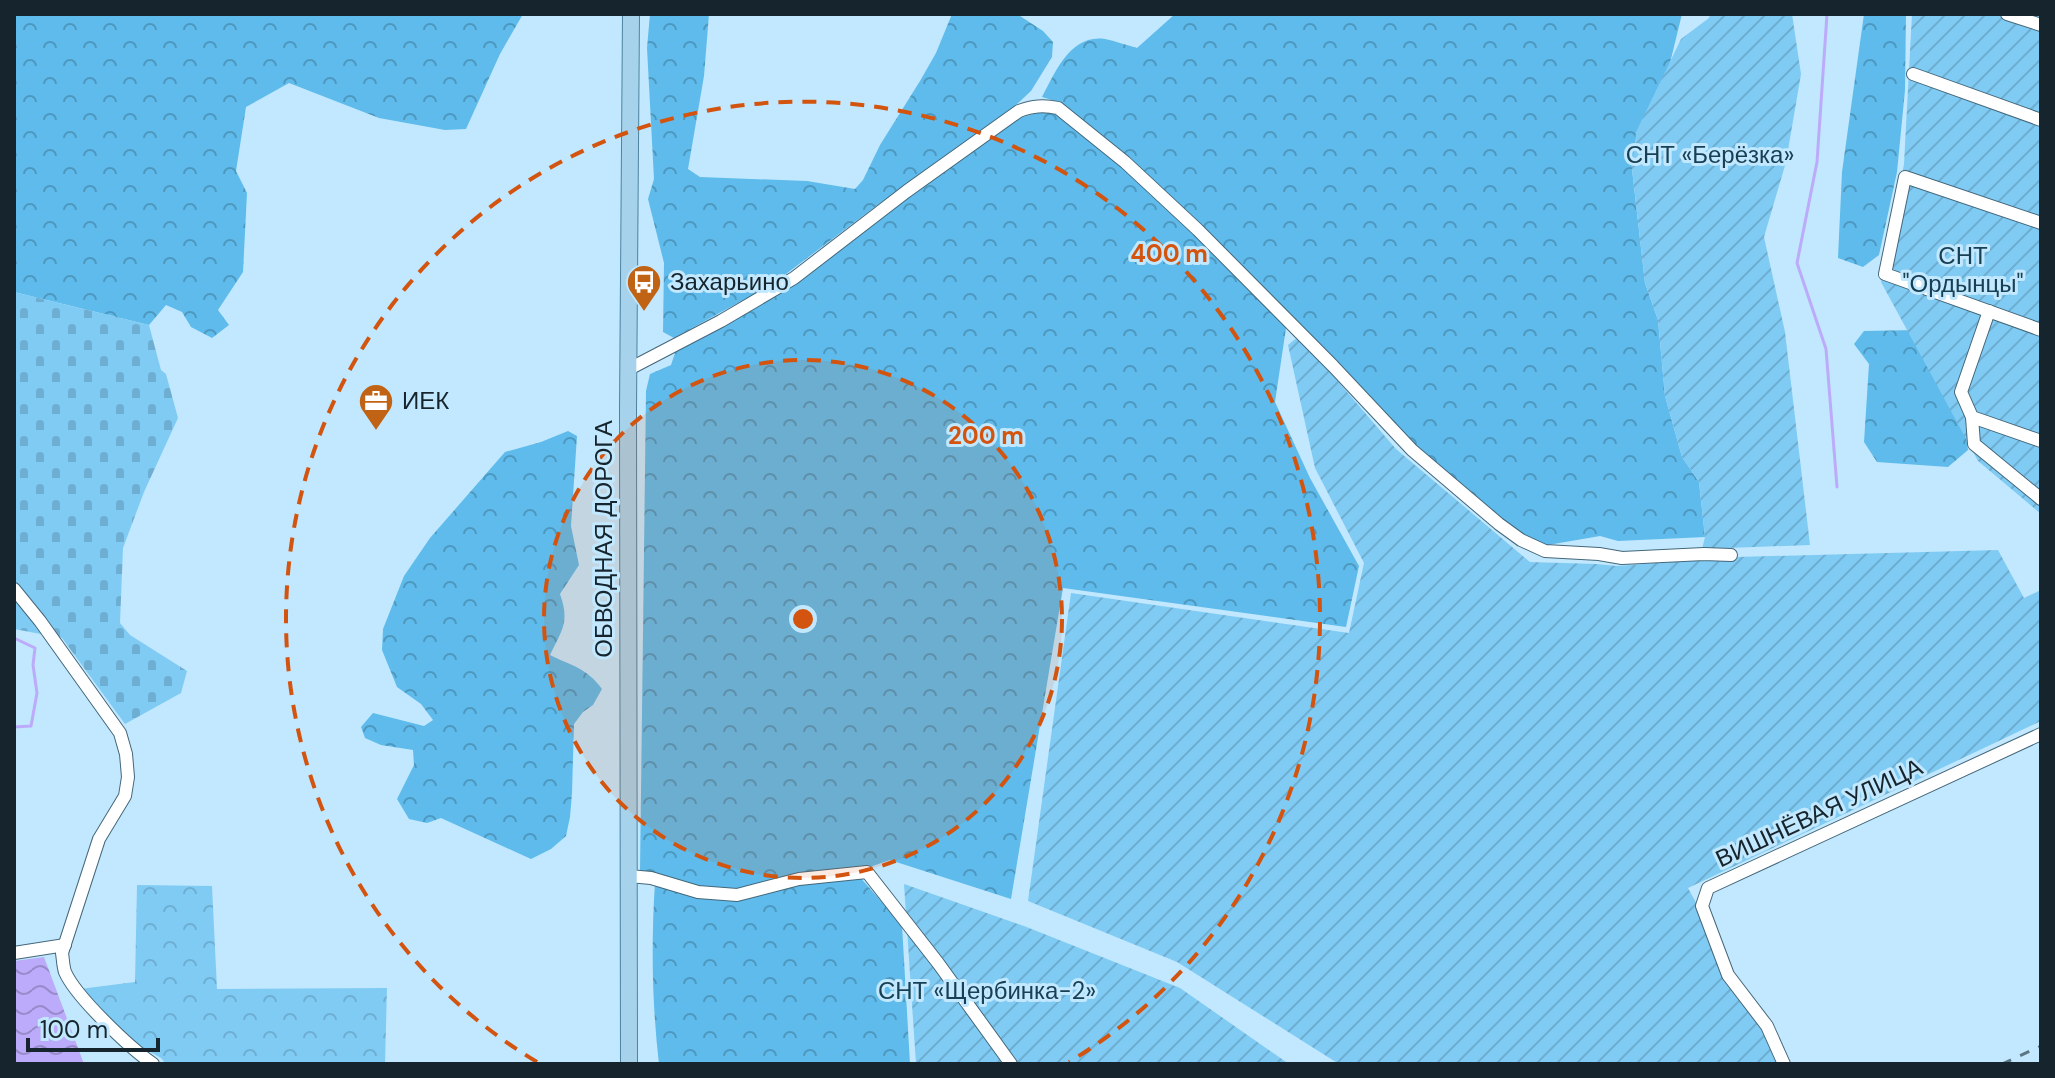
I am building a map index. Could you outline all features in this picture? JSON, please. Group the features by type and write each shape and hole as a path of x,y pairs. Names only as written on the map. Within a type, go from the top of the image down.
{"main road":[{"name":"ОБВОДНАЯ ДОРОГА","path":"629,1064 631,17"}],"street":[{"path":"2007,14 2041,25"},
{"path":"1913,74 2041,120"},
{"path":"629,369 794,278 907,191 1019,111 1044,105 1058,108 1136,172 1265,296 1412,450 1521,540 1545,551 1622,558 1731,555"},
{"path":"2041,223 1905,177 1885,274 2041,330"},
{"path":"1989,311 1961,392 1972,417 1974,444 2041,499"},
{"path":"1972,417 2041,441"},
{"path":"14,589 120,733 128,777 125,796 99,839 62,953 65,970 77,991 134,1050 153,1064"},
{"name":"ВИШНЁВАЯ УЛИЦА","path":"1784,1064 1767,1026 1728,975 1702,906 1708,888 2041,734"},
{"path":"629,876 651,878 698,892 737,895 799,879 867,872 1011,1064"},
{"path":"14,953 65,945"}],"green space":[{"path":"14,14 523,14 500,54 466,129 445,130 379,118 289,83 246,107 236,171 247,193 243,272 218,310 229,325 212,338 191,327 182,312 166,305 149,325 14,292"},
{"path":"650,14 709,14 704,76 688,169 700,177 807,181 855,189 936,53 952,14 1017,14 1043,31 1053,42 1052,57 1031,91 998,122 880,203 774,283 674,338 663,332 664,263 648,199 654,179 647,48"},
{"path":"1175,14 1682,14 1670,63 1632,169 1645,283 1658,320 1665,396 1682,457 1699,482 1705,537 1618,541 1600,536 1542,546 1517,534 1423,455 1133,162 1055,101 1042,97 1065,57 1082,43 1105,39 1137,48"},
{"name":"СНТ «Берёзка»","path":"1710,14 1792,14 1801,74 1786,162 1764,237 1785,332 1810,545 1702,549 1705,537 1699,482 1682,457 1665,396 1658,320 1645,283 1632,169 1636,132 1681,39"},
{"path":"1864,14 1906,14 1905,90 1897,172 1879,255 1863,267 1838,258 1842,172"},
{"name":"СНТ \"Ордынцы\"","path":"1912,14 2041,14 2041,514 1978,461 1881,282 1904,164"},
{"path":"1045,111 1059,114 1124,168 1201,238 1286,328 1275,402 1310,478 1359,566 1346,627 1063,588 1011,899 890,860 870,867 730,890 695,887 640,872 646,391 650,374 671,365 676,350 852,239 1005,125"},
{"path":"14,292 149,325 178,418 144,492 123,548 120,623 130,635 187,671 181,693 125,724 62,638 14,629"},
{"path":"1917,330 1964,422 1968,450 1948,467 1877,462 1864,442 1869,364 1854,344 1864,331"},
{"path":"1299,336 1396,449 1530,562 1617,566 1736,557 1998,550 2024,598 2041,590 2041,721 1688,888 1743,988 1779,1064 1339,1064 1177,962 1028,901 1071,593 1349,633 1364,563 1315,468 1288,345"},
{"path":"568,431 577,436 571,526 579,565 560,594 564,619 550,655 585,672 602,689 593,705 574,724 572,793 566,836 551,849 531,859 441,818 427,823 409,819 397,799 414,765 413,750 381,745 365,738 361,727 373,713 424,726 433,720 421,704 397,687 382,650 383,629 404,576 430,538 505,452"},
{"path":"859,876 902,925 910,1064 659,1064 653,974 655,883 697,897"},
{"name":"СНТ «Щербинка-2»","path":"904,884 1024,926 1180,988 1289,1064 916,1064"},
{"path":"137,885 212,886 217,989 387,988 385,1064 166,1064 138,1045 80,989 135,982"}],"water":[{"path":"44,957 84,1064 14,1064 14,961"}],"waterway":[{"path":"1827,14 1817,162 1797,263 1826,349 1837,487"},
{"path":"14,638 35,648 33,665 37,693 31,726 14,727"}],"railway":[{"path":"2002,1064 2041,1046"}],"place":[{"name":"Захарьино","path":"644,313"},
{"name":"ИЕК","path":"376,432"}]}
